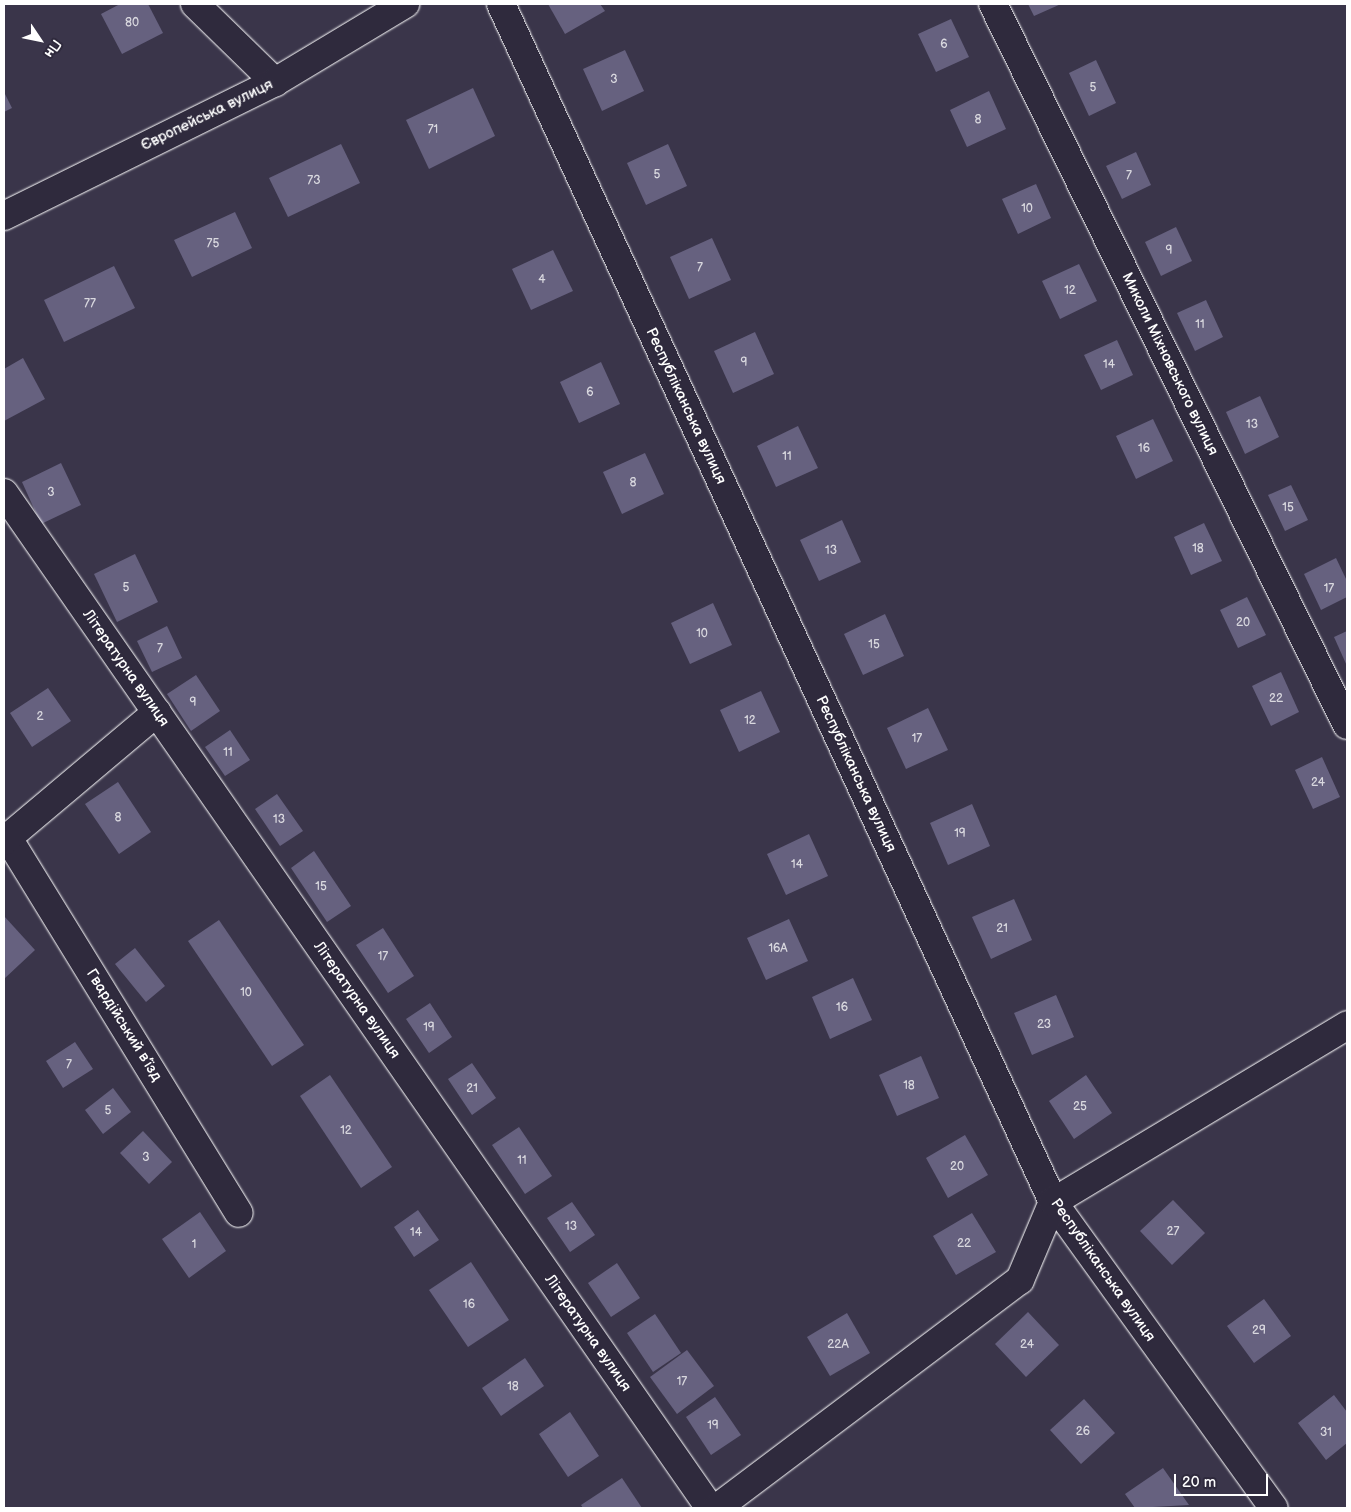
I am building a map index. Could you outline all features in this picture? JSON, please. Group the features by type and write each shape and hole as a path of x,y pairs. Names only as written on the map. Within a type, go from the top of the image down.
{"street":[{"path":"195,4 275,82"},
{"name":"Європейська вулиця","path":"4,216 275,82 405,4"},
{"name":"Республіканська вулиця","path":"501,4 1053,1202 1274,1508"},
{"name":"Миколи Міхновського вулиця","path":"993,4 1347,725"},
{"name":"Літературна вулиця","path":"4,492 710,1508"},
{"name":"Гвардійський в’їзд","path":"157,712 6,839 239,1213"},
{"path":"717,1508 1020,1280 1053,1202 1347,1025"}],"building":[{"path":"120,4 148,4 163,33 122,54 101,14"},
{"path":"548,4 600,4 605,11 565,34"},
{"path":"1028,4 1061,4 1034,16"},
{"path":"951,19 969,57 936,72 918,34"},
{"path":"625,50 644,91 602,111 583,69"},
{"path":"1096,60 1116,103 1089,116 1069,73"},
{"path":"473,88 495,136 429,169 406,120"},
{"path":"989,91 1006,129 967,147 950,110"},
{"path":"4,92 12,108 4,112"},
{"path":"341,144 360,183 288,217 269,178"},
{"path":"668,144 687,186 646,205 627,163"},
{"path":"1136,152 1151,185 1122,199 1106,166"},
{"path":"1036,184 1051,218 1018,234 1002,199"},
{"path":"235,212 252,248 192,277 174,240"},
{"path":"1176,227 1192,261 1161,276 1145,242"},
{"path":"712,238 731,280 689,299 670,257"},
{"path":"553,250 573,291 531,310 512,269"},
{"path":"1079,264 1097,301 1060,319 1042,281"},
{"path":"114,266 135,308 64,342 44,300"},
{"path":"1206,300 1223,337 1195,351 1177,313"},
{"path":"755,332 774,374 733,393 714,351"},
{"path":"1117,340 1133,375 1101,390 1084,355"},
{"path":"23,358 45,399 4,421 4,369"},
{"path":"601,362 620,404 579,423 560,382"},
{"path":"1260,396 1279,437 1245,454 1226,412"},
{"path":"1153,419 1173,461 1136,479 1116,436"},
{"path":"798,426 818,468 776,487 757,446"},
{"path":"645,453 664,494 622,514 603,472"},
{"path":"61,463 81,505 41,524 22,482"},
{"path":"1291,485 1308,520 1285,531 1268,495"},
{"path":"842,520 861,562 819,581 800,540"},
{"path":"1204,523 1222,561 1191,575 1174,537"},
{"path":"135,554 158,602 117,622 94,574"},
{"path":"1336,558 1347,581 1347,597 1321,610 1304,574"},
{"path":"1247,597 1266,635 1238,648 1220,610"},
{"path":"713,603 732,645 690,664 671,623"},
{"path":"885,614 904,656 863,675 844,634"},
{"path":"167,626 182,658 152,672 137,641"},
{"path":"1347,631 1347,666 1334,637"},
{"path":"1281,672 1299,712 1271,726 1252,686"},
{"path":"196,675 220,711 191,731 167,694"},
{"path":"48,688 71,721 32,747 10,713"},
{"path":"761,691 780,732 739,752 720,710"},
{"path":"928,708 948,750 906,769 887,728"},
{"path":"230,730 250,760 225,776 205,747"},
{"path":"1322,757 1340,797 1313,809 1295,770"},
{"path":"118,782 151,832 119,854 85,804"},
{"path":"277,794 303,831 280,846 255,809"},
{"path":"972,804 990,846 948,865 930,823"},
{"path":"809,834 828,876 786,895 767,854"},
{"path":"314,851 351,906 327,922 291,868"},
{"path":"1014,899 1032,940 991,959 972,917"},
{"path":"4,916 35,950 4,979"},
{"path":"789,919 808,961 766,980 747,938"},
{"path":"219,920 304,1045 272,1066 188,941"},
{"path":"383,928 414,976 388,993 356,945"},
{"path":"135,948 165,986 146,1002 115,964"},
{"path":"853,978 872,1020 830,1039 812,997"},
{"path":"1056,995 1074,1037 1032,1055 1014,1013"},
{"path":"430,1003 452,1037 429,1053 406,1019"},
{"path":"75,1042 93,1069 63,1088 46,1061"},
{"path":"921,1056 939,1098 897,1116 879,1075"},
{"path":"472,1063 496,1098 472,1115 448,1079"},
{"path":"330,1075 392,1167 361,1188 300,1096"},
{"path":"1086,1075 1112,1113 1074,1139 1049,1101"},
{"path":"113,1088 131,1112 103,1134 85,1110"},
{"path":"519,1127 552,1176 525,1194 492,1145"},
{"path":"143,1131 172,1162 149,1184 120,1153"},
{"path":"965,1135 988,1175 948,1198 926,1158"},
{"path":"1173,1200 1205,1233 1172,1265 1140,1231"},
{"path":"572,1202 595,1235 570,1252 547,1218"},
{"path":"418,1210 439,1240 414,1257 394,1227"},
{"path":"200,1212 226,1251 189,1278 162,1239"},
{"path":"972,1213 996,1252 956,1275 933,1236"},
{"path":"471,1262 509,1320 468,1347 429,1290"},
{"path":"617,1263 640,1298 611,1317 588,1283"},
{"path":"1264,1299 1291,1336 1254,1363 1227,1326"},
{"path":"1028,1312 1059,1345 1026,1377 995,1344"},
{"path":"847,1313 870,1353 830,1376 807,1337"},
{"path":"655,1314 681,1353 653,1372 627,1333"},
{"path":"687,1350 714,1386 677,1414 650,1377"},
{"path":"525,1358 544,1386 501,1416 482,1388"},
{"path":"1334,1395 1347,1412 1347,1443 1326,1460 1298,1423"},
{"path":"715,1397 741,1435 711,1455 686,1417"},
{"path":"1084,1399 1115,1433 1081,1464 1050,1430"},
{"path":"570,1412 599,1456 568,1477 539,1434"},
{"path":"1163,1468 1189,1505 1135,1508 1125,1494"},
{"path":"622,1478 642,1508 583,1508 581,1505"}]}
